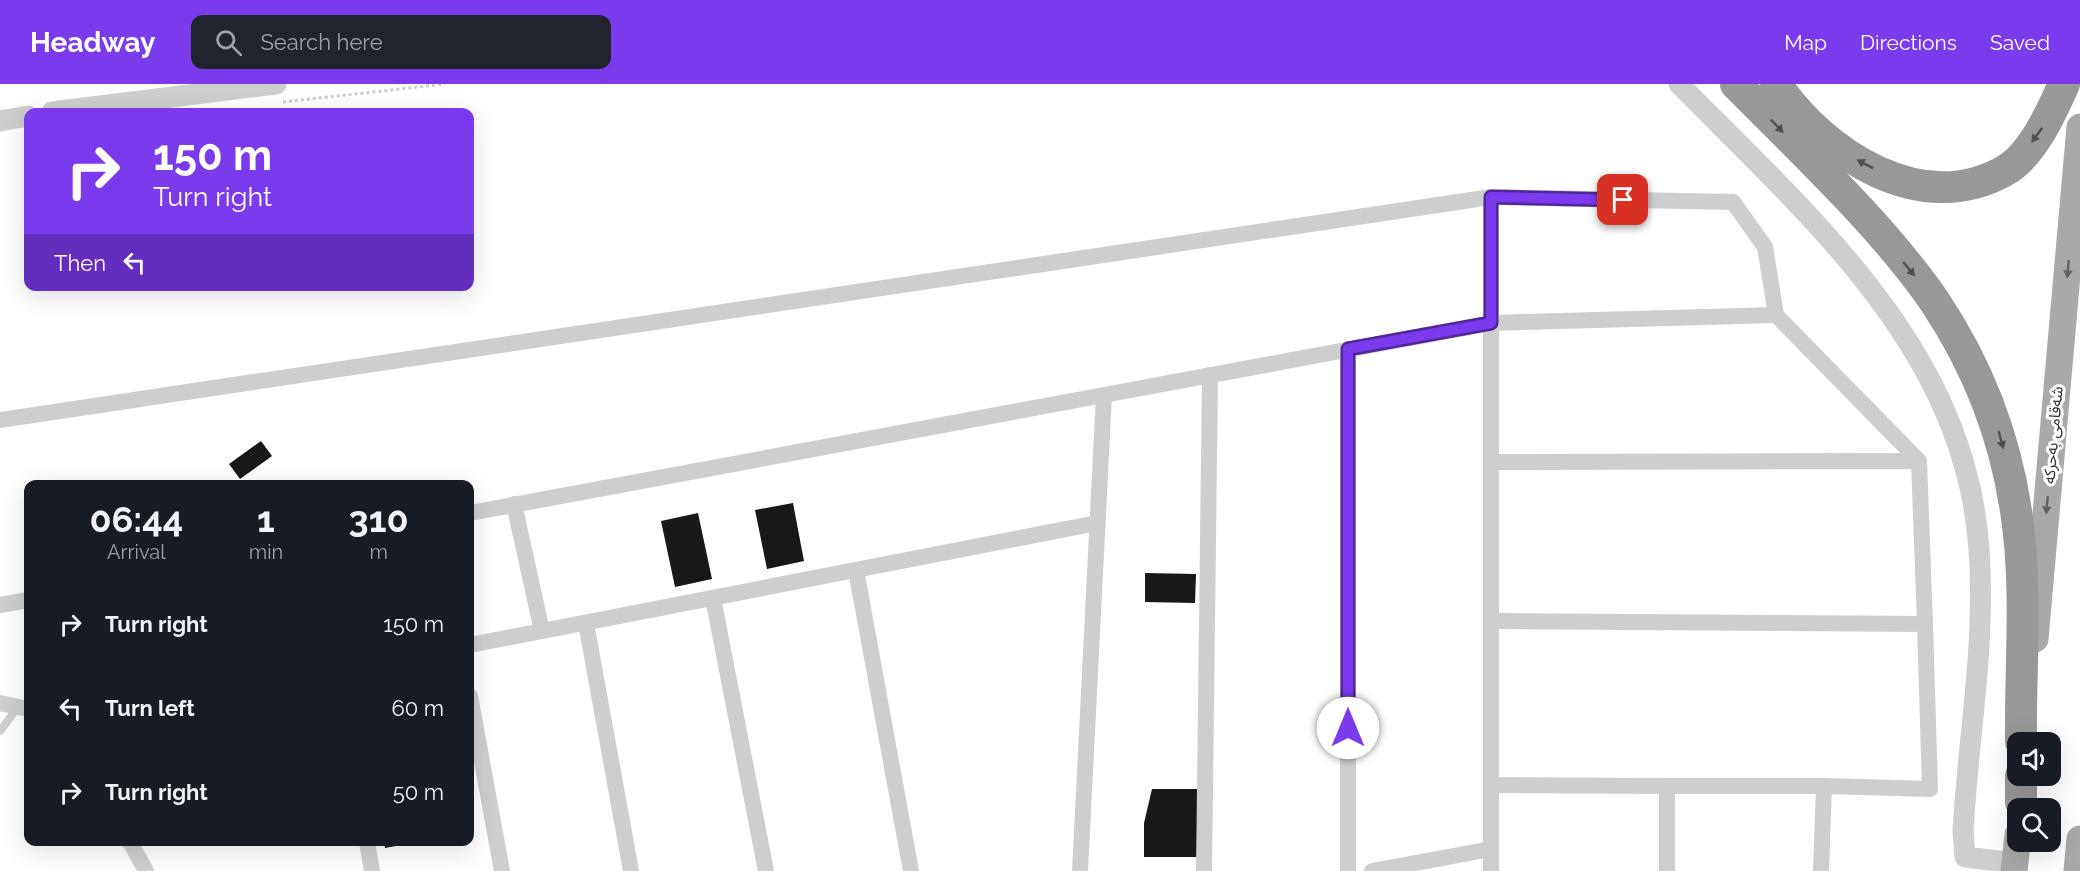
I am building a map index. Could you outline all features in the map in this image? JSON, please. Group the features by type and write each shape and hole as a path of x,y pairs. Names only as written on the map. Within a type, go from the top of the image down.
{"highway":[{"path":"1736,84 1884,239 1934,302 1971,364 2001,436 2016,511 2022,594 2021,732"},
{"path":"1776,84 1791,106 1822,138 1861,163 1897,179 1940,189 1977,183 2007,169 2048,120 2064,84"}],"main road":[{"name":"شەقامی بەحرکە","path":"2027,732 2080,127"},
{"path":"2077,871 2080,839"},
{"path":"2014,867 2016,852"}],"street":[{"path":"1680,84 1847,258 1874,291 1917,354 1953,429 1969,484 1979,548 1981,581 1962,831 1963,864 2014,867"},
{"path":"101,108 274,94"},
{"path":"0,121 24,117"},
{"path":"1491,197 1491,871"},
{"path":"0,420 1491,197 1733,202 1764,247 1776,315 1919,461 1930,789 1824,786 1491,785"},
{"path":"474,512 1491,323 1776,315"},
{"path":"1348,349 1348,871"},
{"path":"1204,871 1210,375"},
{"path":"1080,871 1104,395"},
{"path":"1491,462 1919,461"},
{"path":"514,504 542,631"},
{"path":"474,644 1097,522"},
{"path":"856,570 911,871"},
{"path":"713,598 766,871"},
{"path":"0,605 24,601"},
{"path":"1491,621 1925,624"},
{"path":"586,623 631,871"},
{"path":"0,703 23,708"},
{"path":"474,718 502,871"},
{"path":"1667,786 1667,871"},
{"path":"1821,871 1824,786"},
{"path":"132,846 146,871"},
{"path":"368,846 372,871"},
{"path":"1372,871 1491,849"}],"lane":[{"path":"0,731 23,708"}],"path":[{"path":"274,94 445,84"}],"building":[{"path":"261,441 272,456 240,479 229,464"},
{"path":"793,503 804,561 767,569 755,510"},
{"path":"698,513 712,579 675,587 661,521"},
{"path":"1145,573 1196,574 1195,603 1145,602"},
{"path":"1152,789 1198,789 1197,857 1144,857 1144,823"}],"route":[{"path":"1348,728 1348,349 1491,323 1491,197 1623,200"}]}
